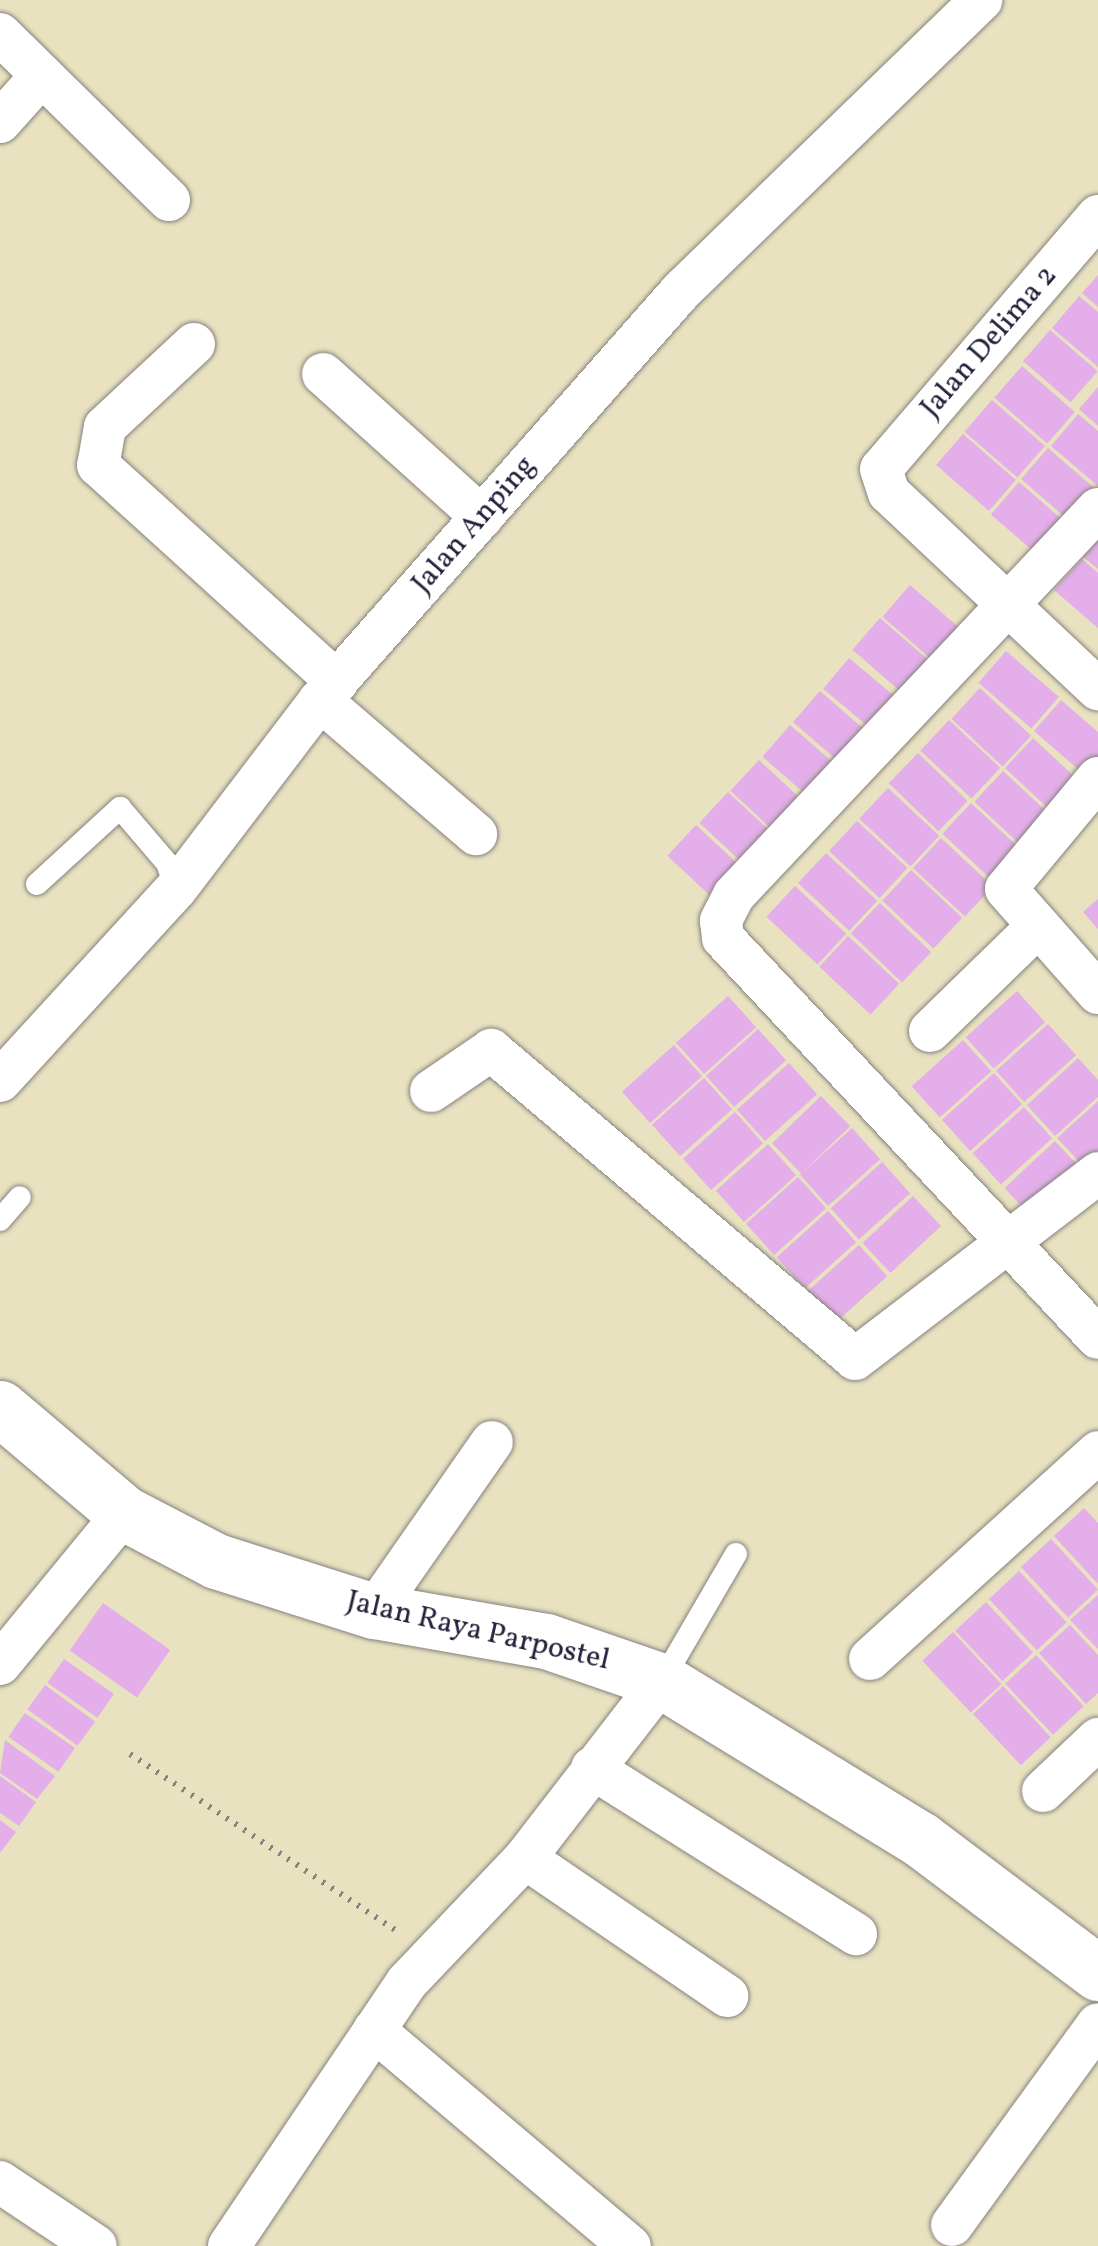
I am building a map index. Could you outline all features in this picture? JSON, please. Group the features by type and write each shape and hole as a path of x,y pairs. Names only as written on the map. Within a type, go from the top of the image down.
{"main road":[{"name":"Jalan Raya Parpostel","path":"0,1408 124,1513 216,1562 374,1611 546,1641 662,1681 920,1839 1098,1974"}],"street":[{"name":"Jalan Anping","path":"0,1080 176,889 328,691 682,290 981,0"},
{"path":"0,34 168,200"},
{"path":"0,122 42,75"},
{"name":"Jalan Delima 2","path":"1013,605 889,494 881,468 1098,216"},
{"path":"194,344 105,427 98,465 476,834"},
{"path":"323,374 482,517"},
{"path":"1098,509 1013,605 734,894 721,921 724,938 1098,1338"},
{"path":"1013,605 1098,689"},
{"path":"1098,778 1010,879 1007,895 1098,993"},
{"path":"930,1031 1037,927"},
{"path":"430,1091 492,1050 855,1359 1011,1247 1098,1173"},
{"path":"374,1611 492,1442"},
{"path":"870,1659 1098,1452"},
{"path":"0,1664 124,1513"},
{"path":"228,2246 374,2030 431,1954 525,1858 662,1681"},
{"path":"1043,1791 1098,1739"},
{"path":"592,1768 856,1934"},
{"path":"525,1858 727,1996"},
{"path":"952,2224 1098,2024"},
{"path":"374,2030 630,2246"},
{"path":"0,2182 96,2246"}],"lane":[{"path":"37,884 120,808 167,863 176,889"},
{"path":"0,1220 20,1197"},
{"path":"662,1681 736,1554"}],"path":[{"path":"130,1754 431,1954"}],"building":[{"path":"1098,275 1098,307 1082,293"},
{"path":"1079,296 1098,312 1098,367 1052,328"},
{"path":"1050,330 1098,371 1071,402 1023,361"},
{"path":"1022,366 1075,412 1047,444 994,398"},
{"path":"1098,387 1098,426 1079,409"},
{"path":"992,400 1045,446 1017,478 964,432"},
{"path":"1078,414 1098,431 1098,486 1051,446"},
{"path":"963,434 1016,480 989,511 936,465"},
{"path":"1048,448 1098,491 1071,522 1021,479"},
{"path":"1019,482 1072,528 1044,560 991,514"},
{"path":"1098,540 1098,569 1083,557"},
{"path":"1082,559 1098,573 1098,628 1054,590"},
{"path":"910,585 962,630 935,662 882,617"},
{"path":"880,618 932,663 905,695 852,650"},
{"path":"1006,651 1059,697 1031,729 978,683"},
{"path":"849,658 903,703 877,734 823,689"},
{"path":"980,688 1031,736 1003,766 951,719"},
{"path":"820,691 872,736 845,767 793,722"},
{"path":"1061,700 1098,732 1098,764 1087,777 1034,731"},
{"path":"949,720 1000,768 972,798 920,751"},
{"path":"790,725 842,770 815,802 762,757"},
{"path":"1033,738 1084,786 1056,816 1005,768"},
{"path":"918,753 968,801 938,831 889,783"},
{"path":"759,760 809,807 781,838 730,791"},
{"path":"1003,771 1053,818 1025,849 974,802"},
{"path":"888,788 939,836 911,866 859,819"},
{"path":"728,792 779,840 751,870 699,823"},
{"path":"971,803 1022,851 994,881 942,834"},
{"path":"857,821 907,868 880,898 829,851"},
{"path":"696,825 746,872 718,903 667,856"},
{"path":"941,838 993,886 965,916 913,868"},
{"path":"826,853 877,901 849,931 798,883"},
{"path":"911,870 962,918 934,948 882,901"},
{"path":"795,886 846,934 818,964 766,917"},
{"path":"1098,899 1098,929 1083,912"},
{"path":"880,903 931,952 902,983 851,933"},
{"path":"848,936 899,984 871,1014 819,967"},
{"path":"1017,991 1045,1022 994,1068 966,1037"},
{"path":"728,996 756,1027 704,1074 676,1043"},
{"path":"1048,1024 1076,1055 1024,1102 996,1071"},
{"path":"758,1029 786,1060 734,1107 706,1076"},
{"path":"963,1040 991,1071 940,1117 912,1086"},
{"path":"674,1045 702,1076 650,1123 622,1092"},
{"path":"1078,1058 1098,1080 1098,1097 1055,1136 1027,1105"},
{"path":"789,1063 817,1094 765,1141 737,1110"},
{"path":"994,1073 1022,1104 970,1151 942,1120"},
{"path":"704,1078 732,1109 680,1156 652,1125"},
{"path":"821,1096 850,1126 801,1173 772,1143"},
{"path":"1098,1101 1098,1158 1086,1169 1057,1138"},
{"path":"1024,1107 1052,1138 1001,1184 973,1153"},
{"path":"735,1112 763,1143 711,1190 683,1159"},
{"path":"852,1128 880,1159 828,1206 800,1175"},
{"path":"1055,1141 1083,1171 1032,1218 1005,1188"},
{"path":"768,1144 796,1175 744,1222 716,1191"},
{"path":"882,1162 910,1193 859,1239 831,1208"},
{"path":"798,1177 826,1208 774,1255 746,1224"},
{"path":"913,1196 941,1226 890,1273 863,1243"},
{"path":"828,1211 856,1242 805,1288 777,1257"},
{"path":"859,1245 887,1276 835,1323 807,1292"},
{"path":"1084,1508 1098,1523 1098,1584 1054,1536"},
{"path":"1051,1539 1098,1589 1068,1617 1021,1567"},
{"path":"1019,1571 1067,1622 1037,1650 989,1599"},
{"path":"1098,1595 1098,1649 1070,1620"},
{"path":"986,1602 1033,1652 1002,1681 955,1631"},
{"path":"103,1603 170,1650 137,1698 70,1651"},
{"path":"1070,1625 1098,1655 1098,1693 1086,1704 1039,1653"},
{"path":"953,1632 1001,1684 971,1713 922,1661"},
{"path":"1036,1655 1084,1706 1053,1735 1005,1684"},
{"path":"64,1659 114,1694 97,1718 47,1683"},
{"path":"45,1685 95,1721 78,1746 27,1709"},
{"path":"1003,1686 1051,1737 1021,1765 973,1714"},
{"path":"25,1713 75,1748 58,1772 8,1737"},
{"path":"5,1740 55,1776 37,1799 0,1773"},
{"path":"0,1776 36,1802 19,1826 0,1813"},
{"path":"0,1820 16,1832 0,1853"}]}
